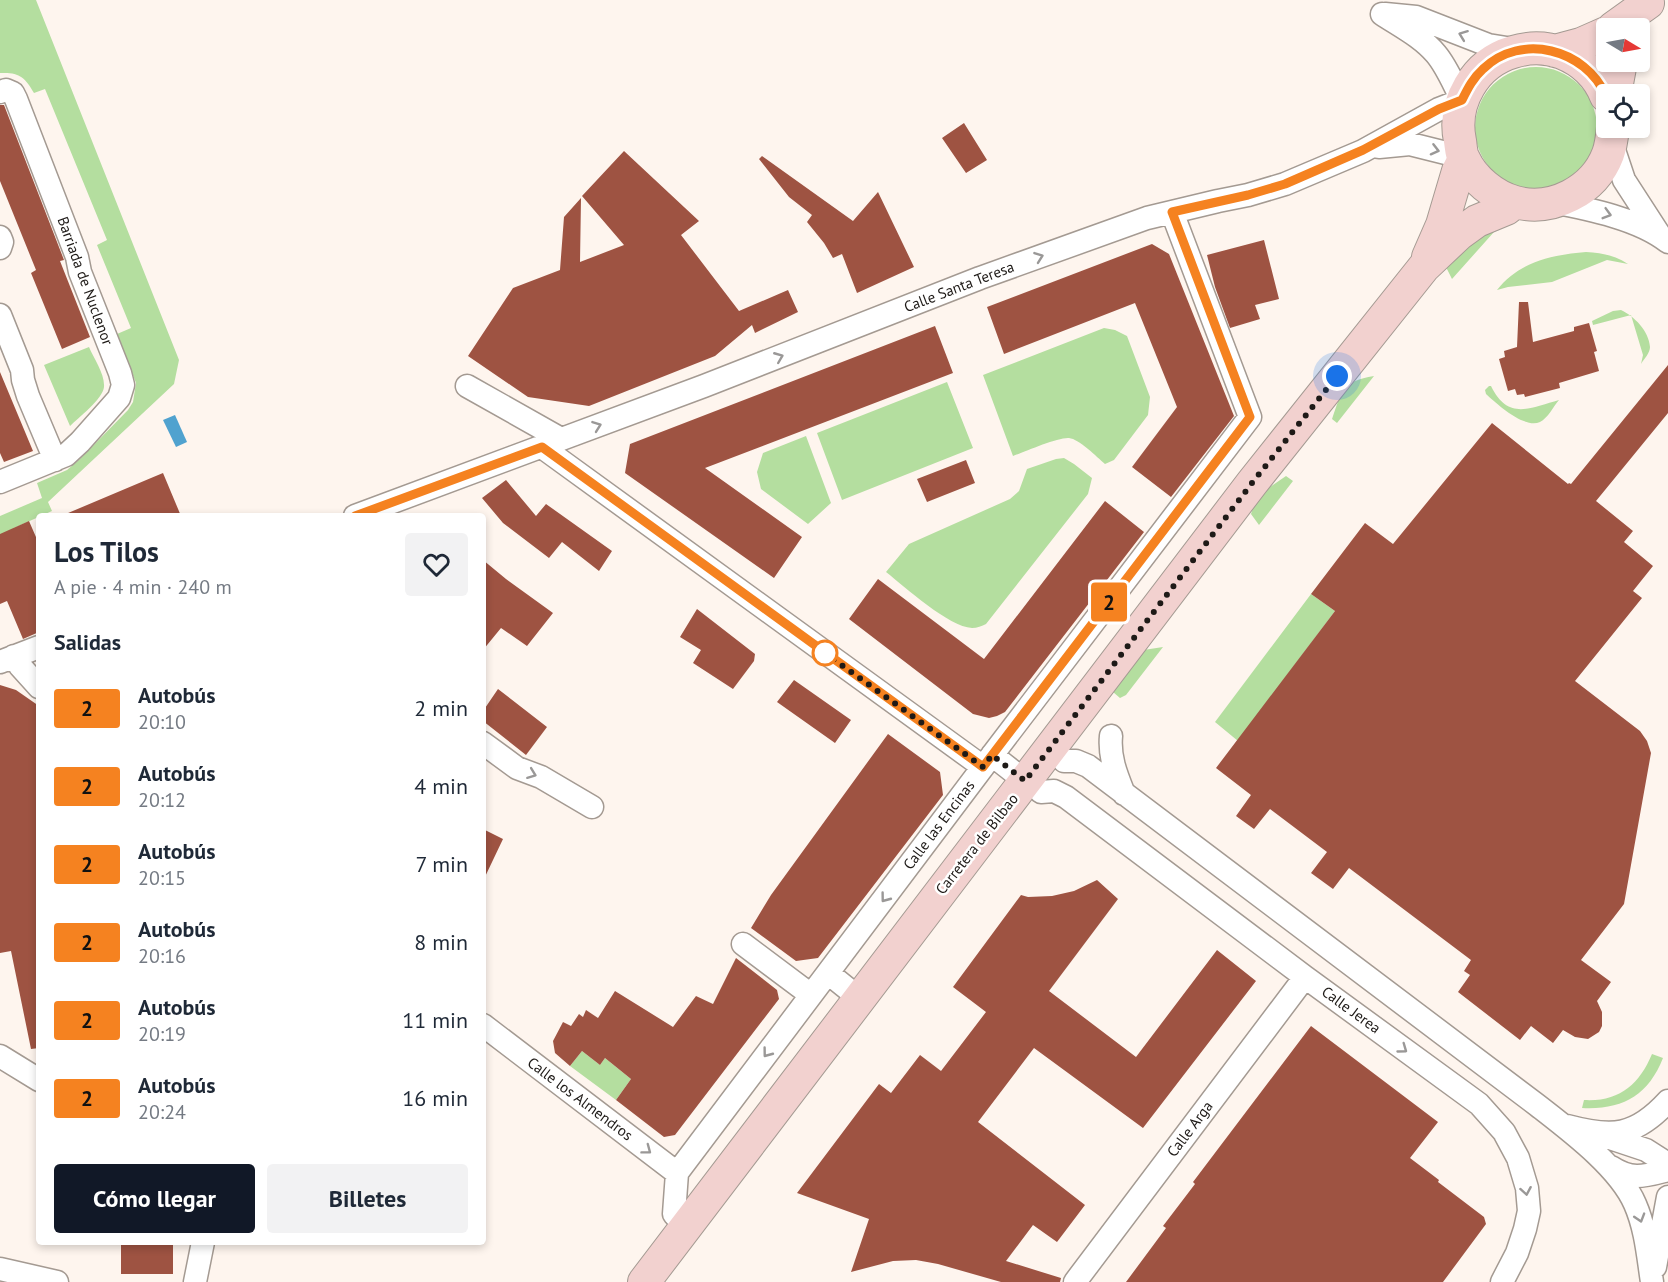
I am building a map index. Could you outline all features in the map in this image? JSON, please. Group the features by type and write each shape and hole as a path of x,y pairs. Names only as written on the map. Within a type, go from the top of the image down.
{"main road":[{"path":"1630,18 1644,10"},
{"path":"1555,51 1596,37"},
{"path":"1600,84 1588,69 1573,58 1555,51 1531,49 1506,54 1484,68 1468,88 1458,116 1458,133 1464,159 1476,177 1494,192 1515,202 1527,204 1552,202 1567,198 1580,190 1600,168 1607,155 1611,138"},
{"path":"1424,267 1443,225 1458,171 1464,159"},
{"path":"1424,267 1459,234 1477,221 1506,209 1515,202"},
{"name":"Carretera de Bilbao","path":"644,1282 680,1220 1033,786 1252,483 1424,267"}],"street":[{"path":"1462,100 1435,53 1425,43 1382,14 1416,17 1488,45 1519,50"},
{"name":"Barriada de Nuclenor","path":"0,92 6,90 13,93 16,99 123,385 119,398 95,426 66,454 0,482"},
{"name":"Calle Santa Teresa","path":"363,513 704,386 972,281 1136,222 1285,184 1363,150 1439,109 1462,100"},
{"path":"1613,138 1624,180 1663,238"},
{"name":"Calle Santa Teresa","path":"1363,150 1410,144 1464,159"},
{"path":"1552,202 1614,216 1663,238"},
{"name":"Calle las Encinas","path":"676,1173 1250,417 1172,212"},
{"path":"0,237 2,242 0,248"},
{"path":"0,315 22,370 28,396 55,460"},
{"path":"467,386 551,443 988,761 1033,786"},
{"path":"7,659 36,648"},
{"path":"7,659 20,666 36,684"},
{"path":"1111,736 1112,764 1124,794"},
{"path":"486,745 517,768 541,777 592,807"},
{"path":"1064,761 1076,761 1088,766 1564,1126 1621,1179 1636,1205 1644,1231 1652,1282"},
{"name":"Calle Jerea","path":"1033,786 1066,797 1305,977 1479,1104 1504,1132 1518,1158 1527,1188 1529,1211 1525,1229 1517,1253 1502,1282"},
{"path":"743,944 811,995"},
{"path":"828,973 859,998"},
{"name":"Calle Arga","path":"1075,1282 1305,977"},
{"name":"Calle los Almendros","path":"486,1027 676,1173"},
{"path":"0,1056 36,1078"},
{"path":"1595,1133 1616,1134 1633,1128 1658,1112 1668,1101"},
{"path":"1564,1126 1595,1133 1646,1150 1668,1164"},
{"path":"1602,1161 1621,1173 1634,1177 1668,1170"},
{"path":"676,1173 680,1220"},
{"path":"1652,1282 1668,1197"},
{"path":"195,1282 202,1245"},
{"path":"0,1269 57,1282"}],"green space":[{"path":"0,0 36,0 179,360 174,384 48,502 52,511 36,513 36,518 14,528 0,539 0,516 42,498 37,483 67,470 80,459 128,410 133,402 136,383 117,334 131,328 97,245 107,240 45,89 34,93 21,77 12,73 0,73"},
{"path":"1536,67 1560,71 1579,85 1593,104 1596,116 1596,138 1593,152 1579,171 1560,185 1536,189 1512,185 1493,171 1479,152 1475,128 1479,104 1493,85 1512,71"},
{"path":"1514,220 1494,232 1452,279 1445,265 1468,239"},
{"path":"1586,252 1608,255 1628,264 1607,260 1552,282 1497,290 1506,280 1526,266 1560,255"},
{"path":"1621,310 1630,315 1593,325 1592,321 1613,311"},
{"path":"1631,317 1644,330 1649,341 1649,351 1641,364 1643,355"},
{"path":"1104,328 1127,336 1150,397 1148,415 1114,460 1105,464 1083,445 1069,438 1049,442 1013,456 983,375"},
{"path":"89,347 101,372 104,382 103,392 95,403 70,426 44,365"},
{"path":"1374,376 1337,423 1332,419 1341,394 1349,384"},
{"path":"947,382 973,448 842,500 817,433"},
{"path":"1489,386 1505,404 1512,408 1529,408 1559,400 1540,422 1526,422 1511,414 1486,394 1485,390"},
{"path":"806,436 831,503 808,524 761,489 757,472 763,453"},
{"path":"1064,458 1092,478 1088,494 986,624 972,628 952,621 886,572 909,544 1010,499 1019,491 1027,469"},
{"path":"1286,476 1293,481 1259,525 1251,514 1257,496"},
{"path":"1311,594 1335,611 1238,741 1215,722"},
{"path":"1163,647 1126,695 1120,698 1113,692 1113,687 1137,651"},
{"path":"582,1051 600,1065 605,1058 631,1079 616,1100 570,1066"},
{"path":"1652,1054 1663,1058 1650,1082 1632,1098 1609,1106 1582,1108 1584,1100 1608,1098 1634,1083"}],"water":[{"path":"175,415 187,442 176,447 163,420"}],"building":[{"path":"0,105 4,105 64,260 60,261 90,337 62,349 31,273 36,270 0,181"},
{"path":"964,123 987,160 966,173 942,138"},
{"path":"624,151 699,221 681,235 739,311 788,290 798,312 755,333 752,325 715,356 589,406 528,397 468,356 513,288 560,270 564,217 581,198 580,262 624,245 582,196"},
{"path":"762,156 853,221 878,192 914,267 857,293 842,254 833,258 807,222 812,215 789,197 759,159"},
{"path":"1264,240 1279,299 1255,305 1260,319 1230,328 1215,287 1207,255"},
{"path":"1152,244 1169,254 1234,416 1171,497 1132,467 1177,407 1135,303 1004,354 987,307"},
{"path":"1519,302 1528,302 1533,342 1574,331 1574,327 1589,323 1597,351 1594,352 1599,371 1559,383 1560,388 1525,397 1524,394 1517,395 1515,389 1508,391 1499,359 1505,357 1504,351 1517,347"},
{"path":"935,326 953,373 705,468 802,537 774,578 625,473 630,444"},
{"path":"1668,365 1668,413 1596,501 1633,531 1624,542 1653,566 1633,591 1642,598 1575,681 1640,731 1651,753 1624,904 1581,960 1611,982 1597,1001 1602,1012 1602,1026 1599,1032 1588,1039 1575,1037 1563,1030 1553,1043 1531,1026 1520,1040 1458,992 1470,975 1464,971 1471,960 1349,868 1333,889 1311,873 1327,852 1270,809 1254,829 1236,816 1251,795 1216,768 1335,611 1311,594 1365,523 1393,544 1492,423 1568,484 1571,484"},
{"path":"0,372 33,451 4,462 0,453"},
{"path":"966,460 975,483 927,502 917,479"},
{"path":"163,473 180,513 68,513"},
{"path":"506,480 536,516 546,504 612,551 599,571 562,542 549,558 503,523 482,498"},
{"path":"1105,501 1144,532 1005,712 997,716 989,718 973,714 849,619 878,579 984,659"},
{"path":"29,521 36,537 36,633 23,639 7,601 0,604 0,534"},
{"path":"486,562 553,613 527,646 501,628 486,646"},
{"path":"697,609 755,654 754,661 733,689 693,663 701,650 680,637"},
{"path":"794,680 851,720 835,743 777,702"},
{"path":"0,685 16,690 36,704 36,1048 31,1049 11,951 0,953"},
{"path":"498,689 547,727 526,755 486,723 486,707"},
{"path":"888,734 940,772 943,795 818,958 796,961 751,928 771,895"},
{"path":"486,830 503,839 486,875"},
{"path":"1097,880 1118,899 1049,991 1136,1057 1217,950 1256,981 1143,1128 1034,1048 978,1122 1085,1205 1057,1242 1033,1225 1006,1261 1061,1278 1060,1282 1001,1282 916,1260 893,1261 851,1272 869,1219 797,1193 879,1084 891,1093 920,1055 941,1071 986,1012 953,987 1021,895 1052,896 1074,891"},
{"path":"736,958 777,990 779,999 675,1135 664,1137 616,1100 631,1079 605,1058 600,1065 582,1051 570,1066 555,1053 553,1041 563,1022 571,1026 579,1014 583,1017 586,1010 598,1018 615,991 673,1027 696,996 713,1004"},
{"path":"1311,1026 1438,1122 1410,1158 1484,1217 1486,1224 1443,1282 1126,1282 1166,1228 1163,1226 1195,1184 1193,1182"},
{"path":"121,1245 173,1245 173,1274 121,1274"}],"bus line":[{"name":"2","path":"363,513 542,447 983,767 1250,417 1172,212 1285,184 1363,150 1439,109 1462,100 1475,77 1484,68 1506,54 1519,50 1543,49 1567,56 1588,69 1600,84"}],"route":[{"path":"825,653 983,767 992,755 1025,781 1252,483 1337,376"}]}
